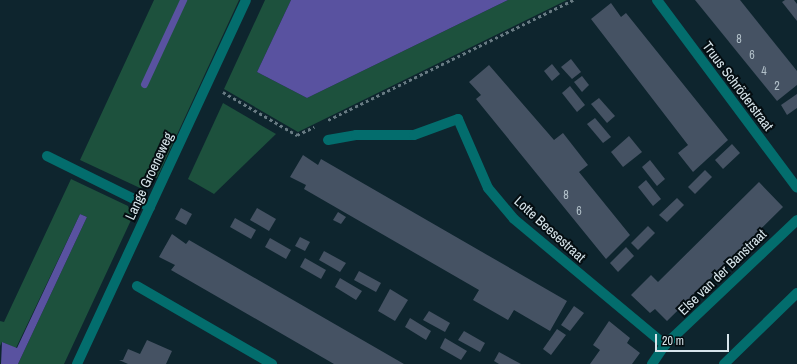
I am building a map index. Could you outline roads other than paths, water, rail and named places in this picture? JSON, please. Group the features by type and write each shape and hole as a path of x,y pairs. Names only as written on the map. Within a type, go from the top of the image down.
{"street":[{"name":"Lange Groeneweg","path":"77,364 246,0"},
{"name":"Truus Schröderstraat","path":"657,0 797,188"},
{"name":"Lotte Beesestraat","path":"328,140 356,135 414,135 458,119 488,188 514,219 665,345"},
{"path":"47,156 150,207"},
{"name":"Else van der Banstraat","path":"652,364 665,345 797,220"},
{"path":"137,286 272,364"},
{"path":"724,364 797,293"}],"waterway":[{"path":"144,84 183,0"}]}
